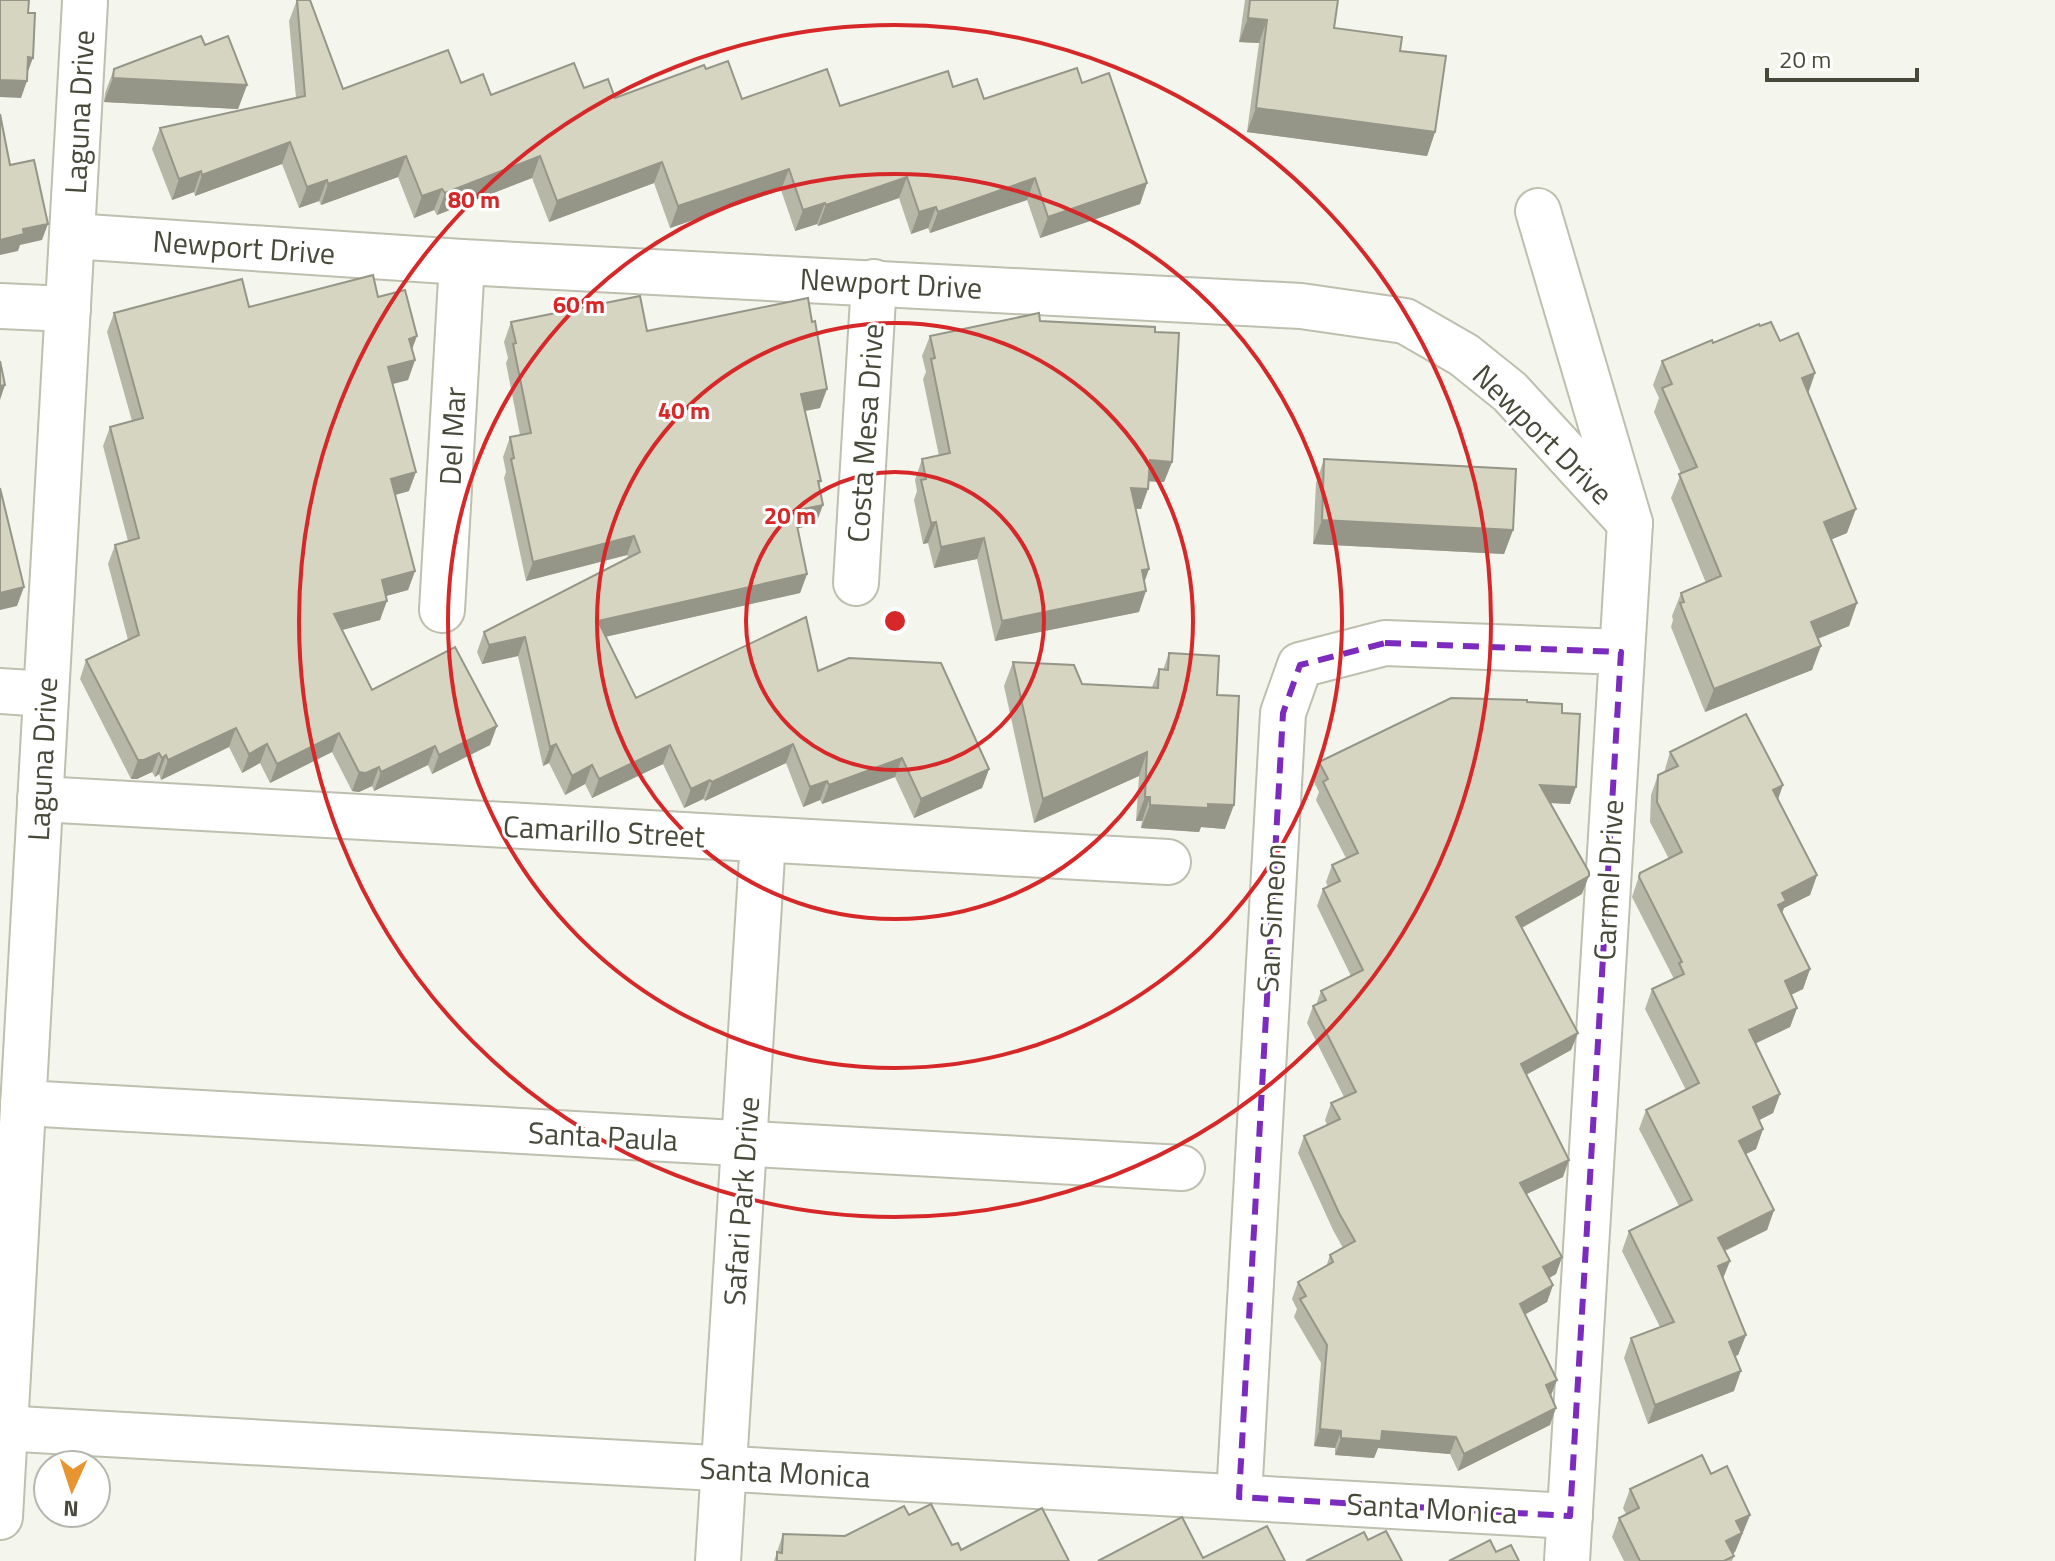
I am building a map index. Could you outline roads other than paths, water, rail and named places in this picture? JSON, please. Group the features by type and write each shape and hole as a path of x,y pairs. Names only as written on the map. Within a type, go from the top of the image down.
{"street":[{"name":"Laguna Drive","path":"0,1517 2,1428 85,2"},
{"name":"Carmel Drive","path":"1538,211 1630,523 1567,1561"},
{"name":"Newport Drive","path":"72,236 462,262 1301,306 1405,321 1464,355 1510,392 1630,523"},
{"name":"Del Mar","path":"442,610 462,262"},
{"name":"Costa Mesa Drive","path":"856,583 874,282"},
{"path":"0,306 68,309"},
{"name":"San Simeon","path":"1239,1497 1283,713 1300,665 1385,643 1621,652"},
{"path":"0,691 46,694"},
{"name":"Camarillo Street","path":"40,799 1168,862"},
{"name":"Safari Park Drive","path":"718,1561 763,840"},
{"name":"Santa Paula","path":"23,1103 1182,1168"},
{"name":"Santa Monica","path":"2,1428 1570,1516"}]}
